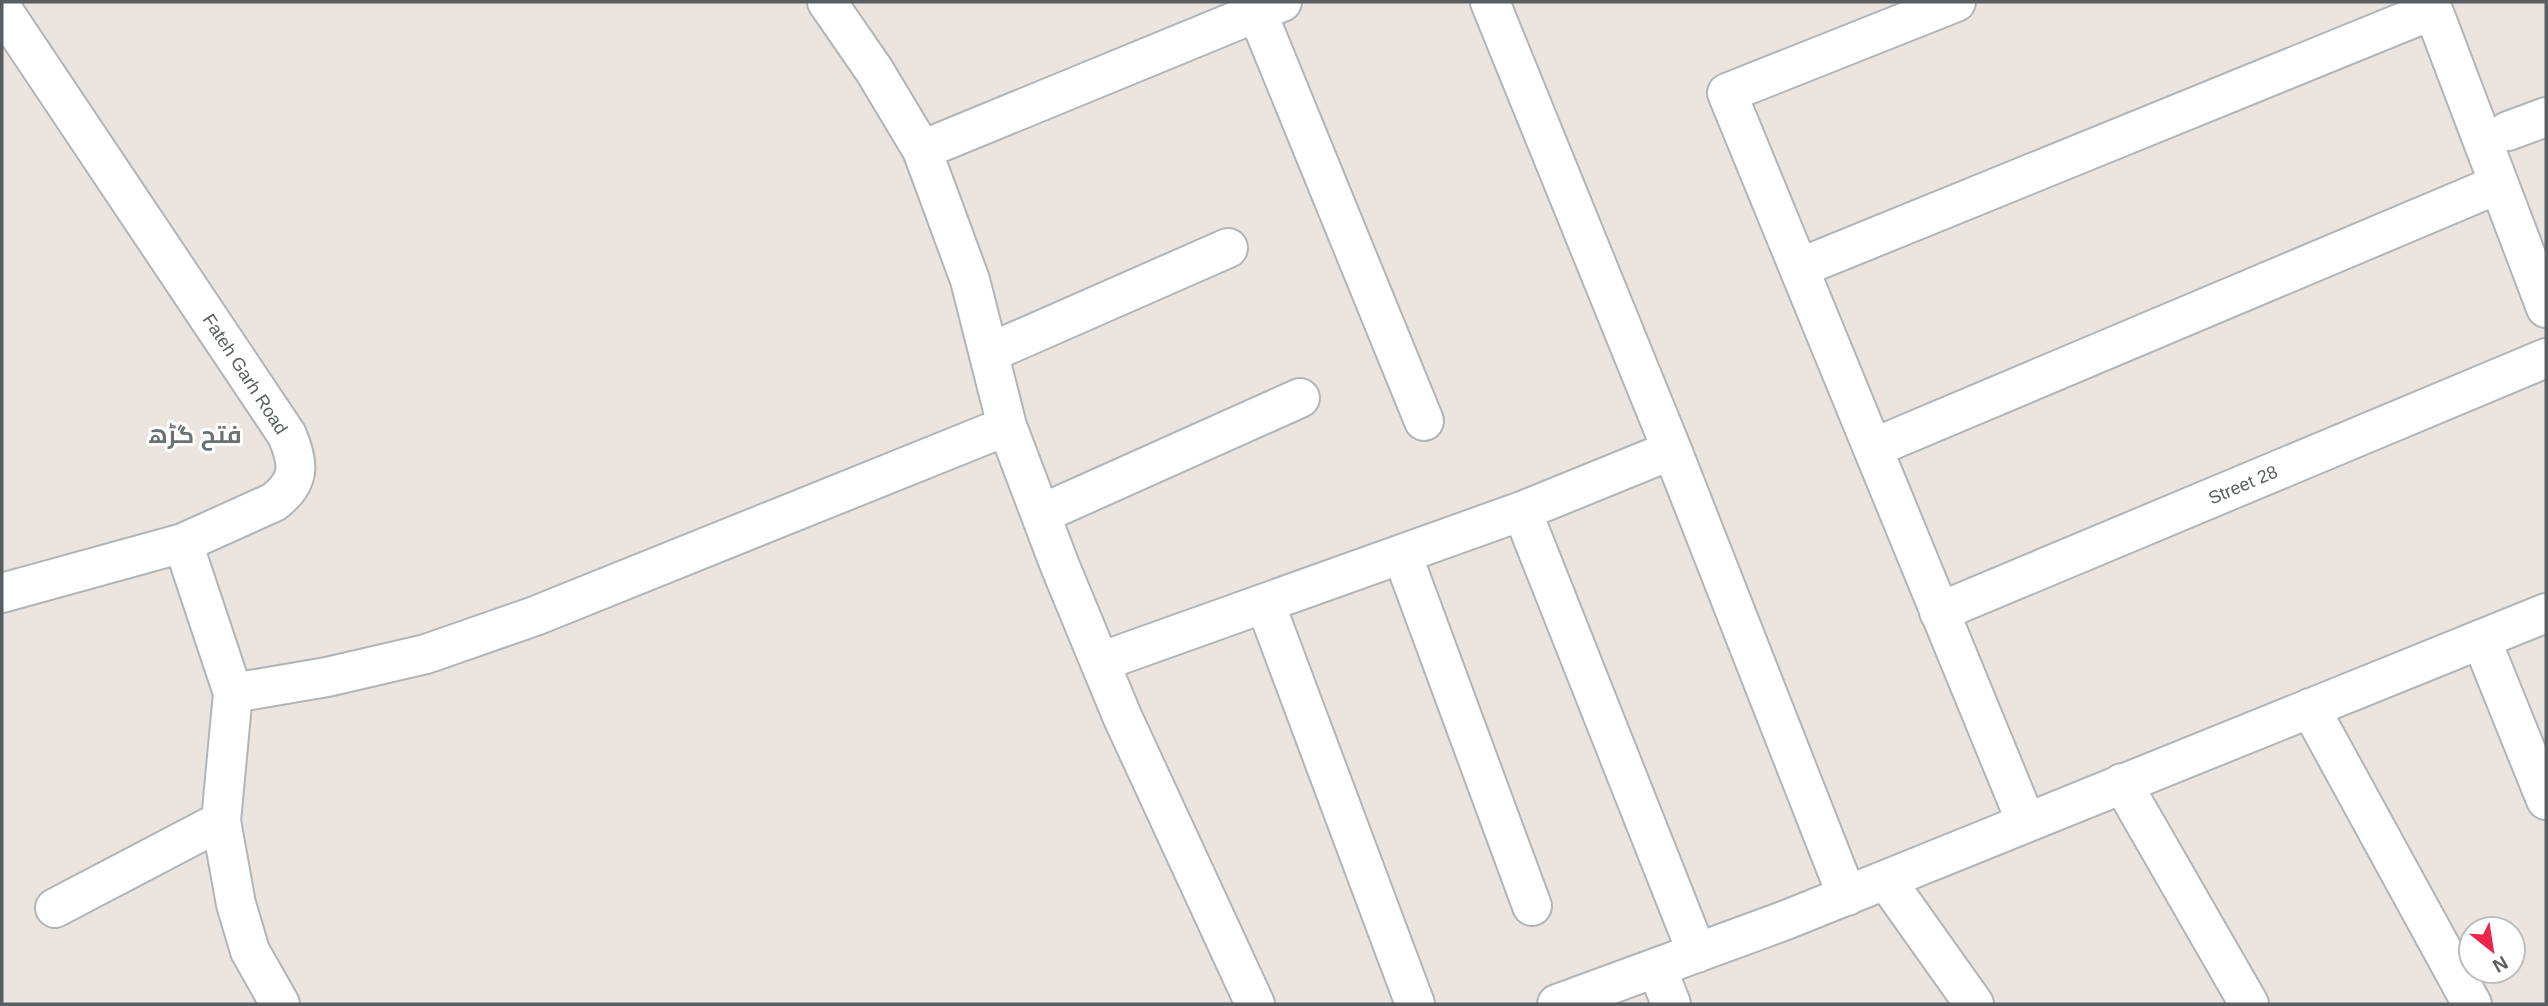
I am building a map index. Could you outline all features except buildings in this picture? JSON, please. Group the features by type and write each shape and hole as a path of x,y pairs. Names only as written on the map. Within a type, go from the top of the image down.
{"street":[{"path":"827,2 874,70 922,150 970,280 1007,426 1041,514 1127,728 1255,1004"},
{"path":"1490,2 1672,450 1847,896"},
{"path":"1956,2 1727,93 2026,822"},
{"path":"922,150 1273,5 1424,421"},
{"path":"1799,268 2431,6 2546,308"},
{"name":"Fateh Garh Road","path":"2,9 287,435 297,467 296,476 284,494 274,502 183,543 2,593"},
{"path":"2508,131 2546,117"},
{"path":"1873,448 2499,184"},
{"path":"989,353 1228,248"},
{"name":"Street 28","path":"1939,611 2546,358"},
{"path":"1041,514 1300,398"},
{"path":"233,693 327,677 426,654 535,616 1007,426"},
{"path":"1100,662 1522,512 1672,450"},
{"path":"1522,512 1697,953"},
{"path":"183,543 233,693 221,821 236,904 250,951 280,1004"},
{"path":"1402,554 1532,906"},
{"path":"1265,603 1415,1004"},
{"path":"1557,1004 1847,896 2546,612"},
{"path":"2481,639 2546,800"},
{"path":"2310,708 2472,1004"},
{"path":"2122,783 2249,1004"},
{"path":"55,908 221,821"},
{"path":"1886,880 1974,1004"},
{"path":"1657,968 1671,1004"}],"district":[{"name":"فتح گڑھ","path":"195,434"}]}
